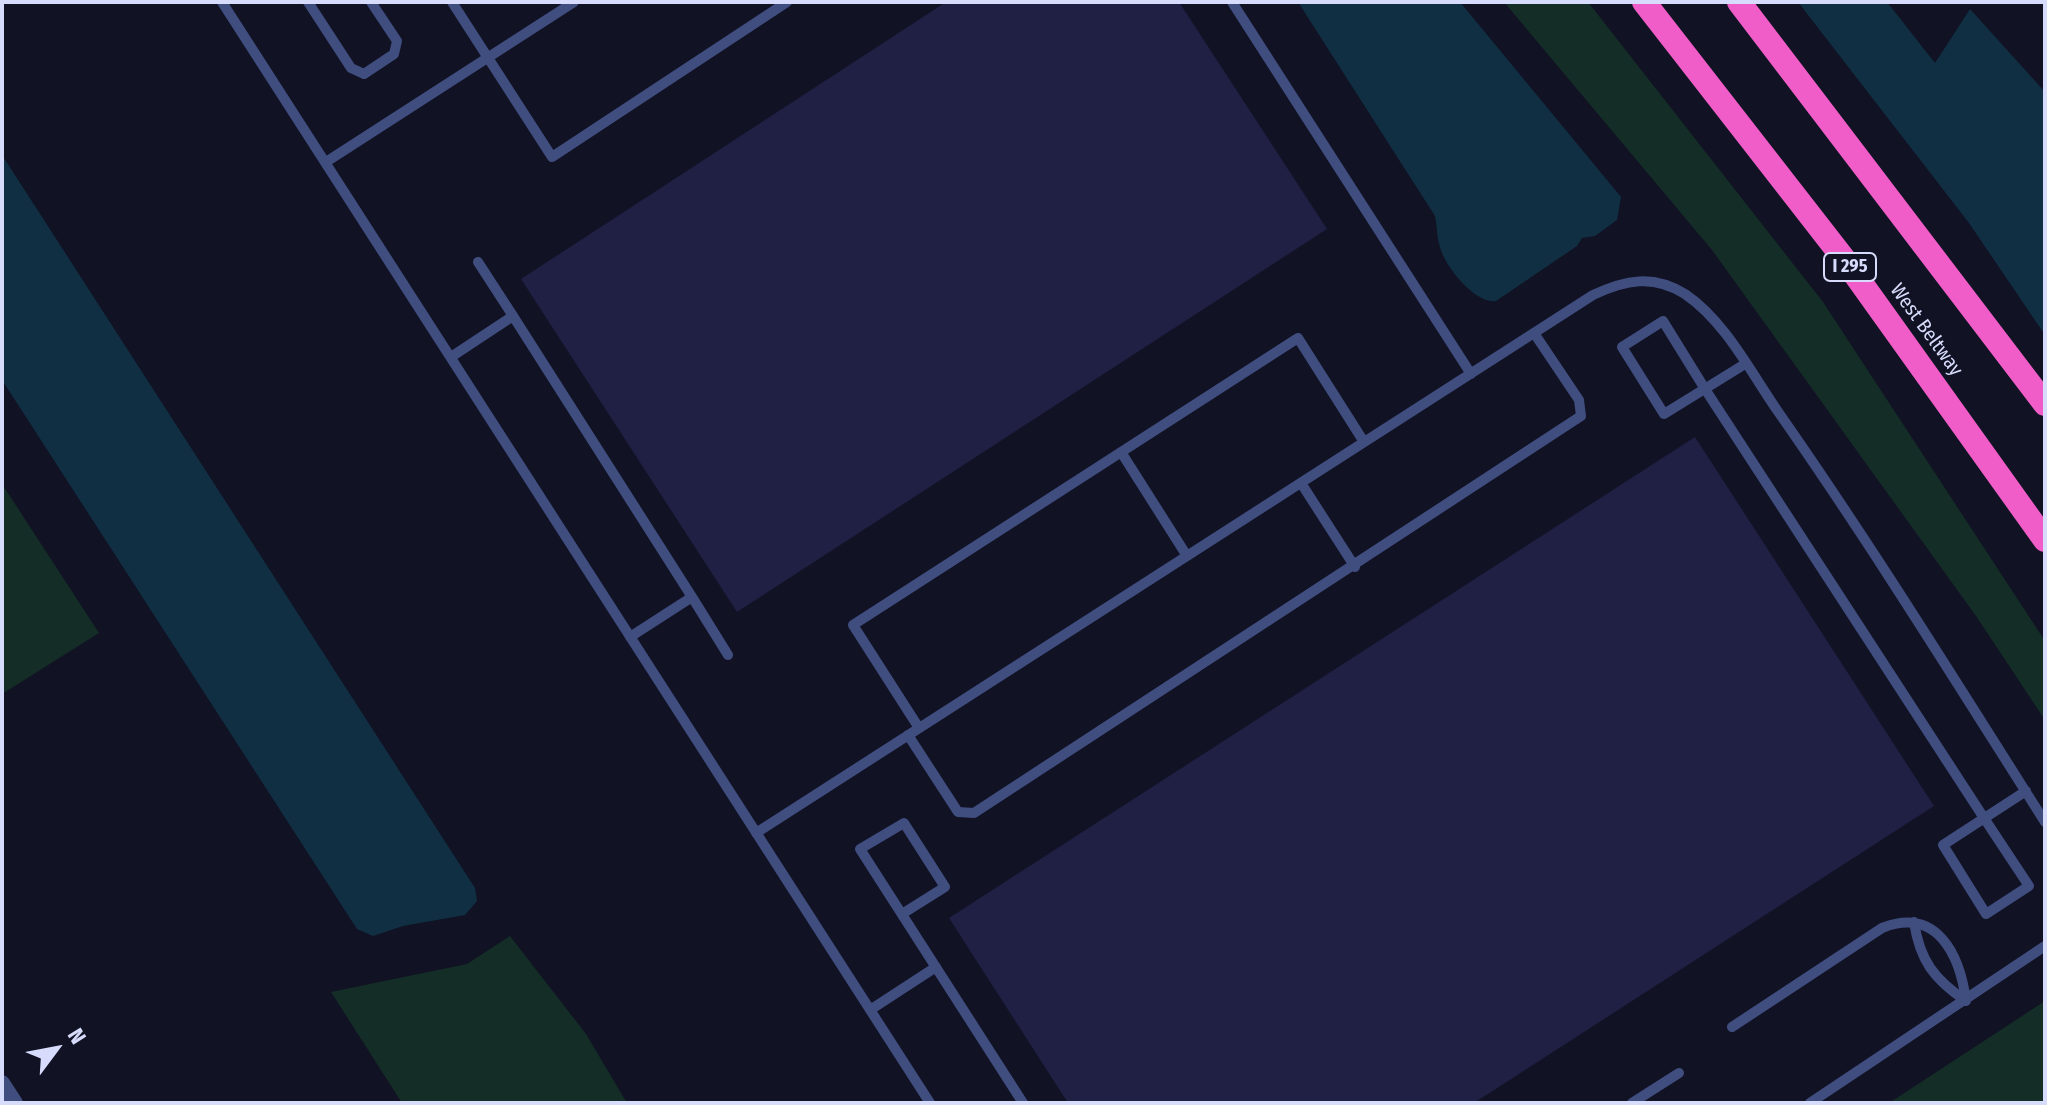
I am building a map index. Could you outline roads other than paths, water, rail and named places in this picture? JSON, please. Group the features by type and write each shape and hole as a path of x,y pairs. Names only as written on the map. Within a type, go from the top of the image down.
{"highway":[{"name":"West Beltway","path":"1644,2 1844,259 2045,540"},
{"path":"1739,2 2045,404"}],"street":[{"path":"2,1083 15,1103"}],"lane":[{"path":"222,2 930,1103"},
{"path":"313,4 351,68 364,74 394,54 397,41 371,2"},
{"path":"452,2 552,157 787,2"},
{"path":"326,162 574,2"},
{"path":"1232,2 1471,374"},
{"path":"478,262 728,655"},
{"path":"756,833 1593,295 1639,279 1662,283 1685,294 1708,314 1801,444 2045,822"},
{"path":"451,357 513,316"},
{"path":"1745,364 1705,389 1664,414 1622,347 1663,321 1705,389 1984,818 2029,886 1986,914 1943,845 1984,818 2026,791"},
{"path":"908,735 958,812 974,813 1355,567 1581,416 1579,400 1534,333"},
{"path":"919,728 853,625 1298,338 1364,442"},
{"path":"1121,452 1187,556"},
{"path":"1301,483 1355,567"},
{"path":"630,637 692,597"},
{"path":"902,914 945,887 904,823 860,849 1023,1103"},
{"path":"1732,1027 1882,928 1900,921 1914,922 1941,935 1962,971 1966,1001"},
{"path":"1914,922 1918,949 1941,984 1966,1001"},
{"path":"1810,1103 2045,946"},
{"path":"870,1010 936,967"},
{"path":"1632,1103 1679,1073"}],"water":[{"path":"1298,2 1460,2 1621,197 1617,220 1595,236 1582,238 1577,246 1496,301 1470,291 1443,255 1435,216"},
{"path":"1798,2 1887,2 1935,63 1970,9 2045,92 2045,335 1969,223"},
{"path":"2,155 475,888 477,901 465,915 403,926 373,936 357,929 2,380"}]}
